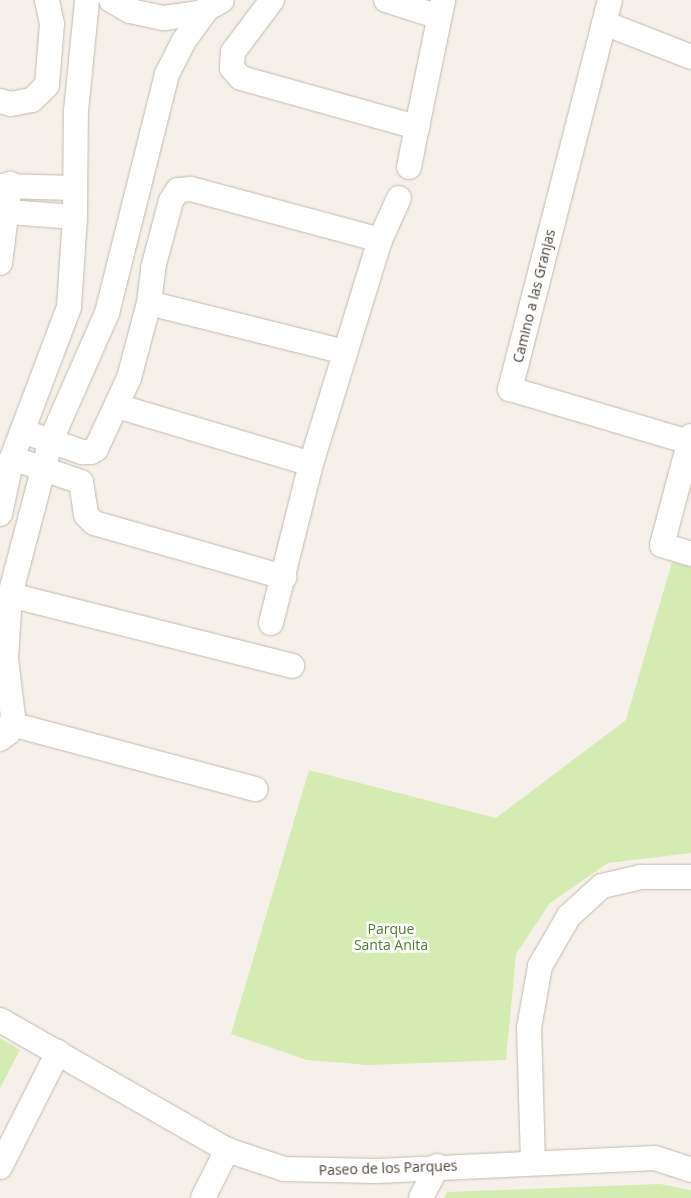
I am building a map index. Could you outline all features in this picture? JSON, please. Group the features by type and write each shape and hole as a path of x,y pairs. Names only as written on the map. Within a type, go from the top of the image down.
{"street":[{"path":"0,101 11,104 32,100 47,85 52,24 46,0"},
{"path":"0,514 12,458 69,307 75,217 76,111 87,0"},
{"path":"111,0 130,11 164,18 182,17 215,4"},
{"path":"272,0 233,52 232,68 241,78 417,127"},
{"path":"386,0 441,8 409,167"},
{"name":"Camino a las Granjas","path":"610,0 510,389 690,439"},
{"path":"215,4 183,42 168,74 107,313 51,440 46,468 10,595 3,662 13,697 6,732 256,788"},
{"path":"604,23 691,58"},
{"path":"0,263 8,212 5,185 75,188"},
{"path":"22,431 91,452 96,449 129,378 149,304 153,268 171,201 178,190 191,190 380,240"},
{"path":"271,622 284,578 311,464 380,240 399,198"},
{"path":"8,212 75,217"},
{"path":"149,304 345,352"},
{"path":"117,406 311,464"},
{"path":"690,439 662,545 691,554"},
{"path":"12,458 46,468 81,482 86,515 94,524 284,578"},
{"path":"10,595 292,666"},
{"path":"533,1162 529,1028 540,966 569,916 602,886 640,877 691,877"},
{"name":"Paseo de los Parques","path":"0,1020 227,1150 284,1169 377,1171 437,1166 655,1158 691,1170"},
{"path":"0,1167 58,1052"},
{"path":"203,1198 227,1150"},
{"path":"421,1198 437,1166"}],"green space":[{"name":"Parque Santa Anita","path":"672,562 691,567 691,853 608,863 550,903 516,954 506,1060 368,1065 307,1060 231,1034 309,770 496,818 626,720"},
{"path":"0,1038 20,1050 0,1088"},
{"path":"660,1184 691,1190 691,1198 444,1198 447,1192"}]}
